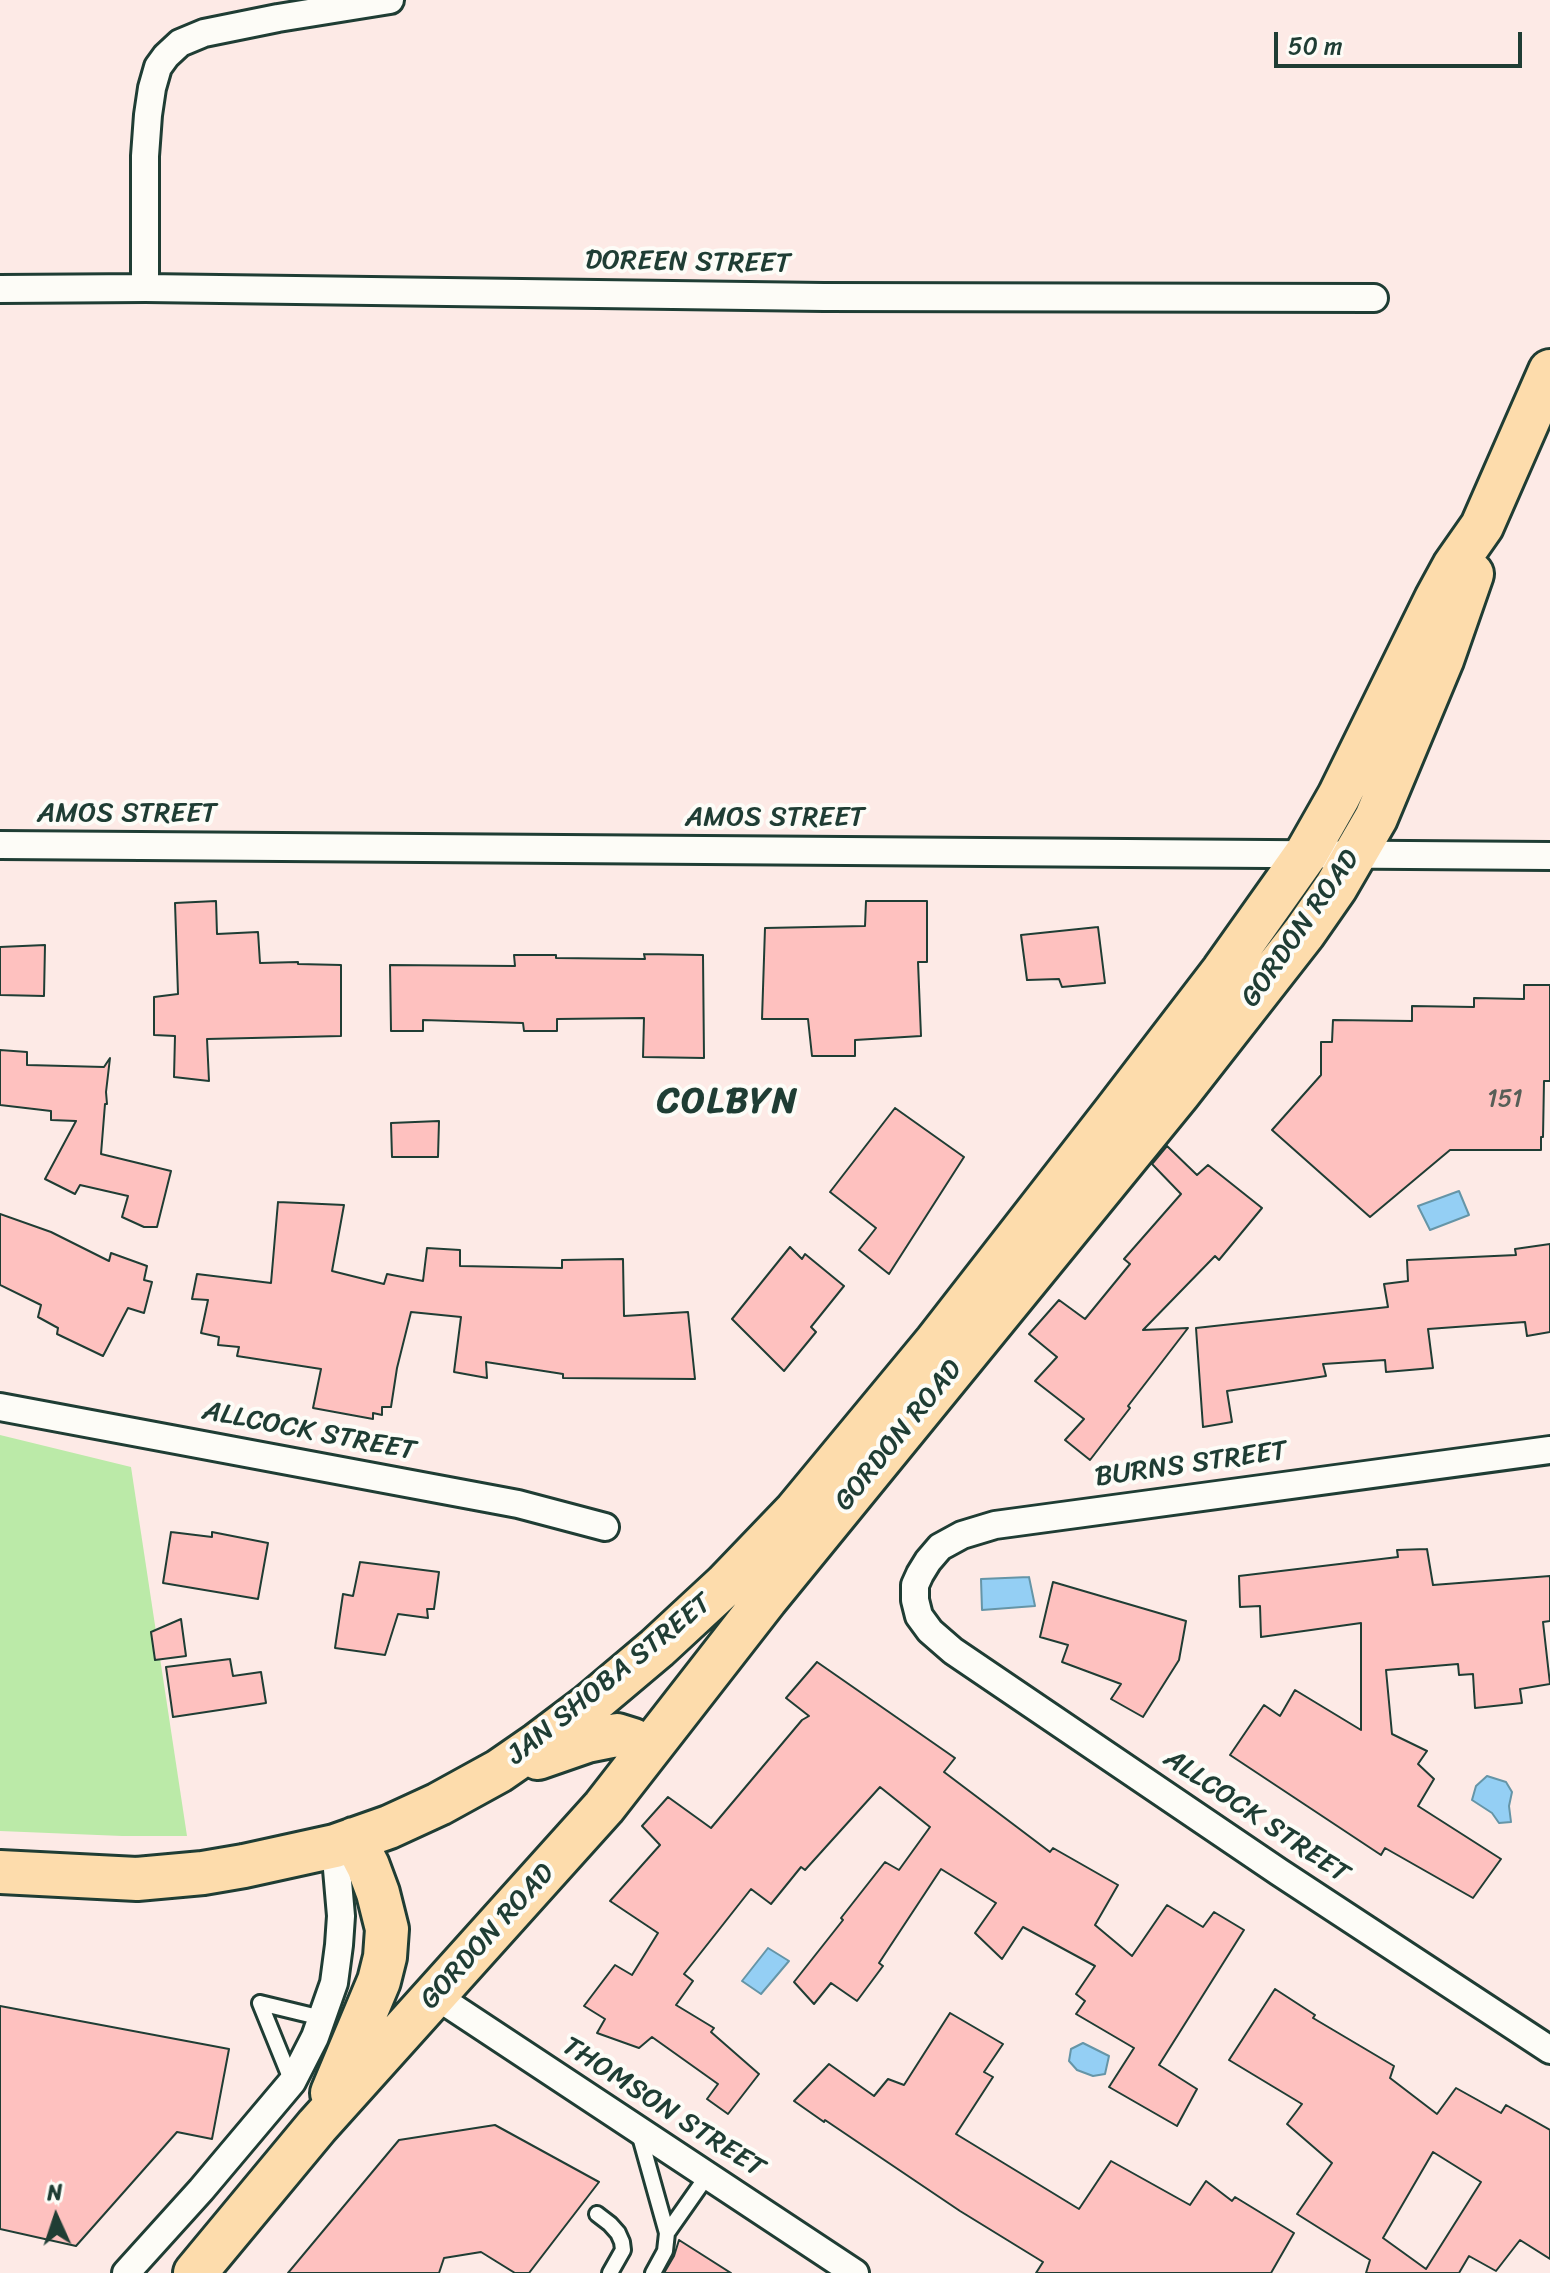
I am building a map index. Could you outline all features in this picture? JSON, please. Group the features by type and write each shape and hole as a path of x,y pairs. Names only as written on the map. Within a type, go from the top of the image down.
{"main road":[{"name":"GORDON ROAD","path":"936,1342 1223,971 1306,854 1339,796 1436,599 1482,526 1550,371"},
{"name":"GORDON ROAD","path":"195,2273 317,2126 604,1807 868,1472 1179,1093 1304,933 1336,887 1376,818 1442,660 1471,580 1482,526"},
{"name":"JAN SHOBA STREET","path":"0,1872 137,1879 244,1866 345,1842 389,1827 499,1771 587,1707 725,1585 796,1511 936,1342"},
{"path":"499,1771 603,1737 625,1736 647,1751"},
{"path":"317,2126 369,2008 385,1957 387,1929 368,1866 345,1842"}],"street":[{"path":"145,288 148,115 158,67 166,56 180,43 204,33 390,0"},
{"name":"DOREEN STREET","path":"0,289 145,288 824,297 1374,298"},
{"name":"AMOS STREET","path":"0,845 1550,856"},
{"name":"ALLCOCK STREET","path":"0,1407 518,1504 605,1527"},
{"name":"BURNS STREET","path":"930,1631 919,1616 915,1600 915,1585 928,1561 940,1547 962,1535 995,1525 1550,1450"},
{"name":"ALLCOCK STREET","path":"930,1631 966,1660 1279,1872 1550,2050"},
{"path":"126,2273 292,2082 315,2037 334,1983 345,1842"},
{"name":"THOMSON STREET","path":"436,1996 855,2273"},
{"path":"1520,2031 1550,2027"}],"lane":[{"path":"292,2082 260,2003 322,2018"},
{"path":"638,2129 667,2233 665,2251 653,2273"},
{"path":"667,2233 707,2176"},
{"path":"597,2214 610,2224 622,2242 622,2253 610,2273"}],"green space":[{"path":"0,1435 131,1467 187,1836 0,1831"}],"water":[{"path":"1459,1191 1469,1215 1430,1230 1418,1206"},
{"path":"1029,1577 1035,1606 982,1610 981,1579"},
{"path":"1487,1776 1506,1782 1512,1792 1509,1806 1511,1822 1499,1823 1492,1813 1472,1800 1476,1786"},
{"path":"768,1948 789,1961 761,1994 742,1981"},
{"path":"1083,2043 1109,2056 1105,2074 1093,2076 1077,2070 1069,2061 1071,2049"}],"building":[{"path":"216,901 217,934 258,932 260,963 341,965 341,1036 207,1039 209,1081 174,1077 175,1036 154,1035 154,997 178,994 175,903"},
{"path":"866,901 927,901 927,962 918,962 921,1036 855,1040 855,1056 812,1056 808,1019 762,1019 765,928 865,926"},
{"path":"1098,927 1105,983 1062,987 1059,979 1027,980 1021,935"},
{"path":"45,945 44,996 0,995 0,947"},
{"path":"644,954 703,955 704,1058 643,1057 644,1018 557,1019 557,1031 524,1031 523,1023 423,1020 423,1031 391,1031 390,965 515,966 514,955 645,959"},
{"path":"1524,985 1550,985 1550,1081 1544,1081 1541,1150 1450,1150 1370,1217 1272,1130 1321,1075 1321,1042 1332,1042 1333,1020 1412,1021 1412,1006 1474,1007 1474,998 1524,999"},
{"path":"0,1050 27,1052 27,1065 104,1067 110,1058 101,1154 171,1171 157,1227 144,1227 122,1217 128,1196 80,1185 75,1194 45,1179 76,1121 51,1120 51,1111 0,1105"},
{"path":"895,1108 964,1157 889,1274 859,1250 876,1228 830,1192"},
{"path":"439,1121 438,1157 392,1157 391,1123"},
{"path":"1167,1146 1197,1175 1208,1165 1262,1208 1219,1260 1215,1256 1143,1330 1188,1328 1090,1460 1065,1440 1084,1419 1035,1381 1057,1357 1029,1334 1059,1300 1085,1319 1130,1264 1124,1259 1181,1194 1152,1164"},
{"path":"278,1202 344,1205 332,1271 384,1284 387,1274 423,1281 427,1248 460,1250 460,1266 562,1268 562,1260 623,1259 624,1316 688,1312 695,1379 563,1378 563,1374 486,1362 487,1378 454,1372 461,1317 411,1312 391,1407 382,1407 382,1415 373,1413 373,1419 313,1408 321,1369 237,1356 239,1347 218,1345 219,1337 201,1333 208,1300 192,1299 197,1274 271,1283"},
{"path":"0,1214 51,1232 109,1261 111,1253 147,1266 144,1280 152,1282 144,1313 128,1308 103,1356 57,1334 58,1328 38,1317 41,1305 0,1285"},
{"path":"1550,1244 1550,1332 1527,1336 1525,1322 1428,1329 1433,1368 1386,1372 1385,1360 1323,1364 1326,1376 1227,1391 1232,1422 1203,1427 1196,1328 1388,1307 1384,1284 1408,1281 1407,1260 1516,1255 1515,1249"},
{"path":"790,1247 802,1259 805,1254 844,1286 811,1327 816,1332 784,1371 732,1319"},
{"path":"171,1532 212,1537 212,1532 268,1543 258,1599 163,1583"},
{"path":"1427,1549 1433,1585 1550,1576 1550,1621 1543,1622 1550,1684 1520,1689 1522,1703 1475,1708 1473,1674 1459,1675 1458,1664 1386,1670 1392,1734 1427,1751 1418,1764 1434,1779 1418,1806 1501,1859 1473,1898 1385,1848 1381,1855 1230,1755 1264,1705 1280,1716 1295,1690 1361,1730 1361,1623 1261,1637 1260,1606 1240,1607 1239,1576 1398,1557 1397,1550"},
{"path":"360,1562 439,1572 434,1609 427,1609 428,1618 398,1614 385,1655 335,1648 343,1594 353,1596"},
{"path":"1053,1582 1186,1621 1179,1660 1143,1717 1111,1699 1121,1684 1062,1662 1068,1645 1040,1637"},
{"path":"181,1619 186,1656 155,1660 151,1632"},
{"path":"230,1659 233,1676 261,1672 266,1703 173,1717 166,1667"},
{"path":"817,1662 955,1758 944,1772 1050,1852 1053,1848 1118,1885 1095,1925 1132,1956 1167,1905 1203,1927 1214,1912 1244,1930 1159,2065 1197,2089 1177,2126 1109,2087 1134,2048 1076,2014 1085,2001 1076,1994 1095,1966 1023,1927 1002,1959 975,1933 996,1903 941,1869 879,1963 883,1966 857,2001 831,1983 814,2004 794,1982 885,1862 899,1870 930,1827 880,1787 805,1870 801,1867 771,1904 751,1889 684,1974 693,1981 676,2005 714,2028 711,2032 759,2074 728,2114 707,2099 718,2084 652,2037 639,2048 597,2033 605,2019 584,2006 615,1965 632,1975 658,1933 610,1901 660,1845 642,1826 668,1797 711,1828 802,1720 809,1716 786,1698"},
{"path":"1275,1989 1315,2015 1313,2018 1394,2066 1390,2078 1437,2114 1456,2088 1501,2113 1506,2105 1550,2130 1550,2259 1520,2240 1496,2271 1469,2256 1459,2273 1366,2273 1370,2260 1297,2214 1332,2163 1287,2124 1302,2104 1229,2060","holes":["1433,2152 1481,2182 1426,2269 1383,2238"]},
{"path":"0,2006 229,2049 212,2139 177,2132 76,2246 0,2229"},
{"path":"950,2013 1003,2044 984,2072 993,2077 956,2134 1079,2209 1111,2161 1190,2205 1206,2181 1232,2201 1235,2197 1294,2233 1271,2273 1036,2273 1043,2262 794,2101 829,2064 874,2096 888,2079 904,2085"},
{"path":"495,2125 599,2182 529,2273 515,2273 481,2252 444,2258 439,2273 288,2273 399,2140"},
{"path":"679,2240 731,2273 664,2273"}],"district":[{"name":"COLBYN","path":"728,1103"}]}
